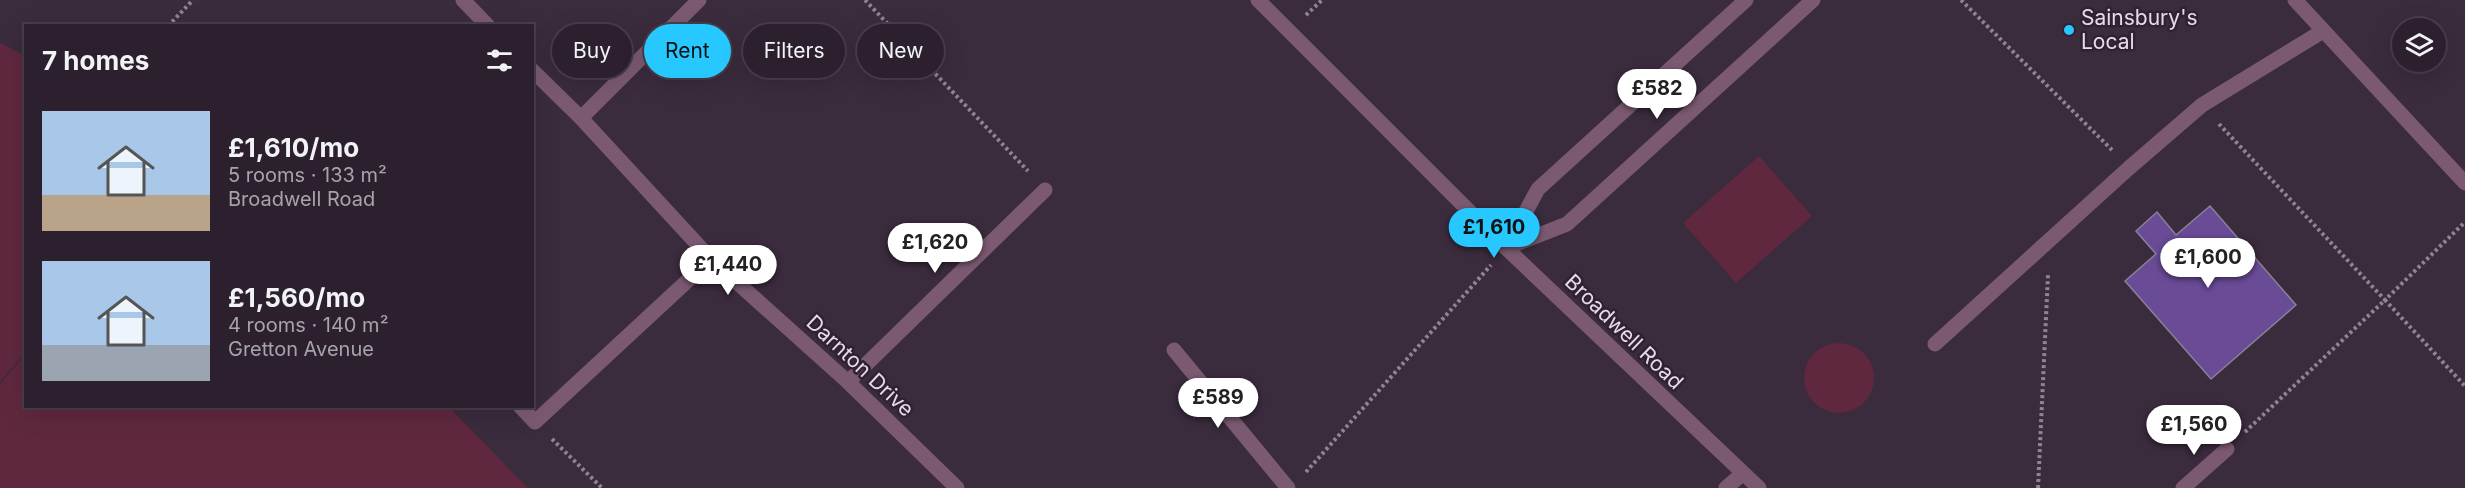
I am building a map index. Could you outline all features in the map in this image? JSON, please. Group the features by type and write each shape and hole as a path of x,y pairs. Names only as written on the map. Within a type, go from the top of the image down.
{"street":[{"path":"463,0 486,24"},
{"path":"581,118 699,0"},
{"name":"Broadwell Road","path":"1258,0 1506,248 1742,474 1760,488"},
{"path":"1506,248 1538,189 1746,0"},
{"path":"1506,248 1567,224 1813,0"},
{"path":"2295,0 2465,183"},
{"path":"1935,344 2202,105 2323,31"},
{"name":"Darnton Drive","path":"534,72 581,118 711,259 848,382 957,488"},
{"path":"848,382 1046,190"},
{"path":"522,408 535,422 711,259"},
{"path":"1174,350 1294,484"},
{"path":"2183,488 2227,449"},
{"path":"1726,488 1742,474"}],"path":[{"path":"170,24 194,0"},
{"path":"865,0 1046,190"},
{"path":"1961,0 2129,168"},
{"path":"2202,105 2465,386"},
{"path":"2227,449 2465,222"},
{"path":"2038,488 2049,241"},
{"path":"1294,484 1506,248"},
{"path":"535,422 602,488"}],"shaded area":[{"path":"0,43 24,55 24,354 0,382"},
{"path":"1759,156 1812,216 1736,283 1683,223"},
{"path":"1846,343 1859,349 1868,358 1872,364 1874,378 1872,392 1864,403 1853,411 1832,413 1814,403 1806,392 1804,371 1814,353 1825,345"},
{"path":"24,356 24,408 450,408 528,488 0,488 0,384"}],"building":[{"path":"2210,206 2296,305 2211,379 2125,281 2156,254 2136,231 2157,212 2176,235"}],"place":[{"name":"Sainsbury's Local","path":"2069,30"}]}
